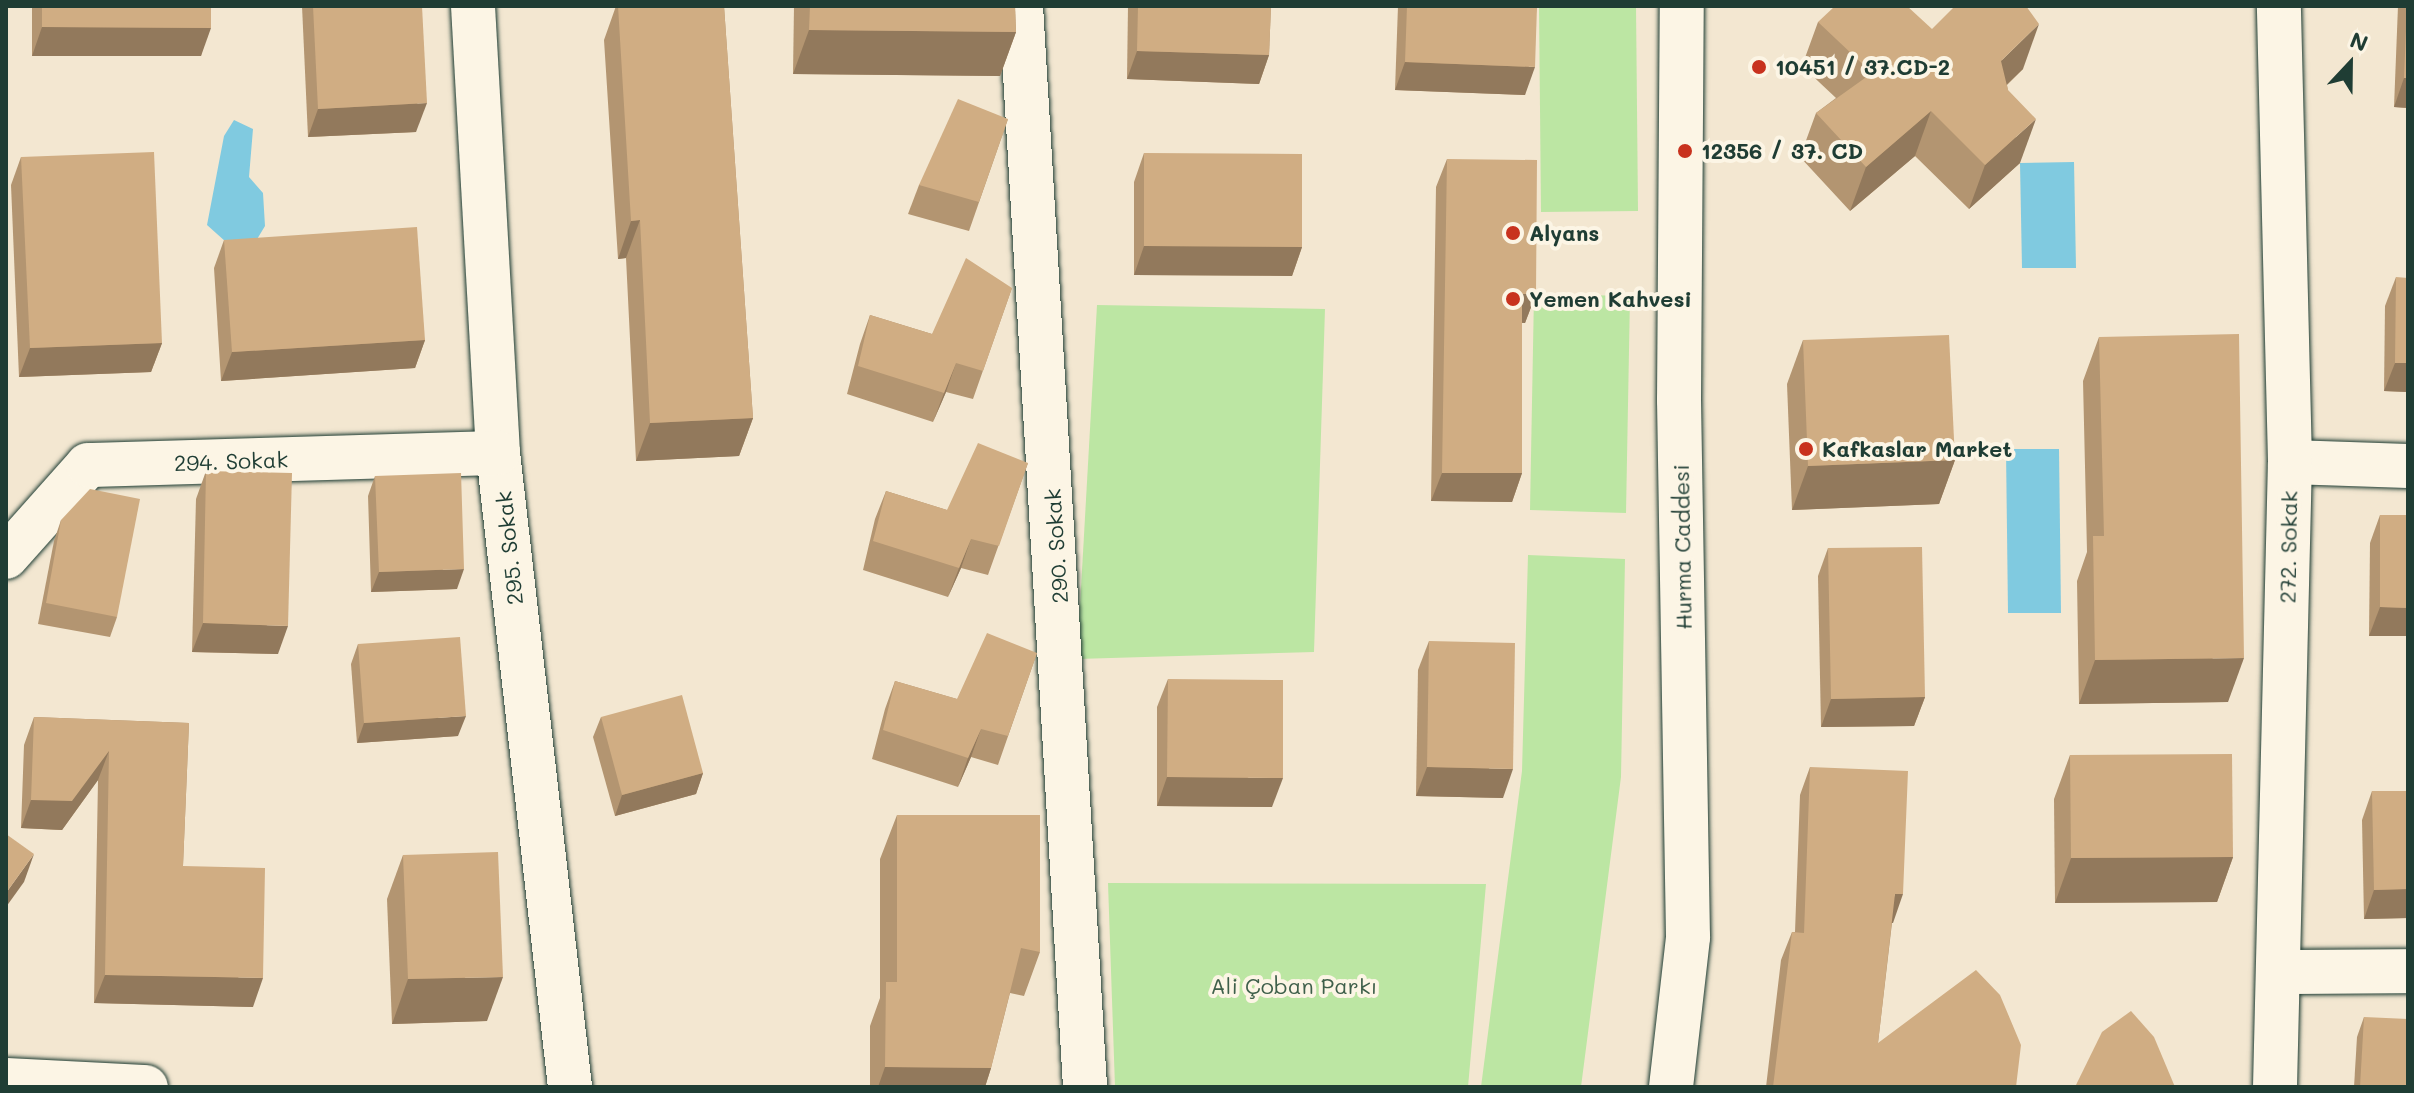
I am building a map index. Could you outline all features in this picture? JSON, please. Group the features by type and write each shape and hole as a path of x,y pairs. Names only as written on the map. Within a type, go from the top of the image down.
{"street":[{"name":"295. Sokak","path":"473,6 498,453 570,1087"},
{"name":"290. Sokak","path":"1021,6 1085,1087"},
{"name":"Hurma Caddesi","path":"1671,1087 1688,937 1679,400 1682,6"},
{"name":"272. Sokak","path":"2275,1087 2290,462 2279,6"},
{"name":"294. Sokak","path":"6,557 88,465 498,453"},
{"path":"2290,462 2408,466"},
{"path":"2280,972 2408,971"},
{"path":"6,1080 146,1087"}],"green space":[{"path":"1539,6 1636,6 1638,211 1541,212"},
{"path":"1534,294 1630,296 1626,513 1530,510"},
{"path":"1097,305 1325,309 1314,652 1077,659"},
{"path":"1528,555 1625,559 1621,777 1581,1087 1481,1087 1522,771"},
{"name":"Ali Çoban Parkı","path":"1108,883 1486,884 1468,1087 1115,1087"}],"water":[{"path":"234,120 253,129 249,177 263,193 265,226 253,246 226,242 207,225 224,136"},
{"path":"2074,162 2076,268 2022,268 2020,163"},
{"path":"2006,449 2059,449 2061,613 2008,613"}],"building":[{"path":"42,6 211,6 211,28 42,27"},
{"path":"313,6 422,6 427,103 318,109"},
{"path":"618,6 724,6 753,418 650,423 640,220 631,221"},
{"path":"810,6 1015,6 1016,32 809,30"},
{"path":"1138,6 1271,6 1269,55 1137,51"},
{"path":"1407,6 1537,6 1535,67 1405,62"},
{"path":"1835,6 1907,6 1932,29 1955,6 2026,6 2039,24 2001,61 2008,90 2036,119 1985,165 1931,111 1866,167 1816,113 1872,73 1818,22"},
{"path":"2407,6 2408,78 2404,78"},
{"path":"958,99 1008,119 979,202 919,185"},
{"path":"154,152 162,343 30,348 21,157"},
{"path":"1144,153 1302,154 1302,247 1144,246"},
{"path":"1447,159 1537,160 1536,294 1522,294 1522,473 1442,473"},
{"path":"417,227 425,340 232,352 224,240"},
{"path":"966,258 1012,288 983,371 956,363 944,393 858,366 870,315 932,334"},
{"path":"2396,277 2408,278 2408,363 2395,363"},
{"path":"2239,334 2244,658 2095,660 2093,536 2104,536 2099,337"},
{"path":"1949,335 1955,460 1808,466 1803,340"},
{"path":"978,443 1028,463 999,546 971,539 959,568 873,541 886,491 947,510"},
{"path":"206,471 292,473 288,626 203,623"},
{"path":"461,473 464,569 379,572 375,476"},
{"path":"90,489 140,499 117,617 46,603 61,520"},
{"path":"2380,515 2408,515 2408,608 2380,607"},
{"path":"1922,547 1925,697 1831,699 1828,548"},
{"path":"987,633 1037,653 1008,736 981,729 968,758 883,730 895,681 957,699"},
{"path":"460,637 466,716 364,723 358,644"},
{"path":"1429,641 1515,643 1513,769 1427,767"},
{"path":"1168,679 1283,680 1283,778 1167,777"},
{"path":"682,695 703,773 622,795 601,717"},
{"path":"34,717 189,723 183,866 265,868 263,978 105,975 109,751 72,801 31,800"},
{"path":"2232,754 2233,857 2071,858 2070,755"},
{"path":"1810,767 1908,771 1903,894 1895,894 1878,1043 1976,970 2000,995 2021,1045 2016,1087 1773,1087 1792,932 1804,933"},
{"path":"2372,791 2408,791 2408,889 2374,890"},
{"path":"897,815 1040,815 1040,952 1021,948 991,1068 885,1067 886,982 897,982"},
{"path":"6,834 34,854 6,893"},
{"path":"498,852 503,977 408,979 403,855"},
{"path":"2131,1011 2154,1037 2175,1087 2075,1087 2102,1032"},
{"path":"2364,1017 2408,1019 2408,1087 2360,1087"}],"place":[{"name":"10451 / 37.CD-2","path":"1759,67"},
{"name":"12356 / 37. CD","path":"1685,151"},
{"name":"Alyans","path":"1513,233"},
{"name":"Yemen Kahvesi","path":"1513,299"},
{"name":"Kafkaslar Market","path":"1806,449"}]}
